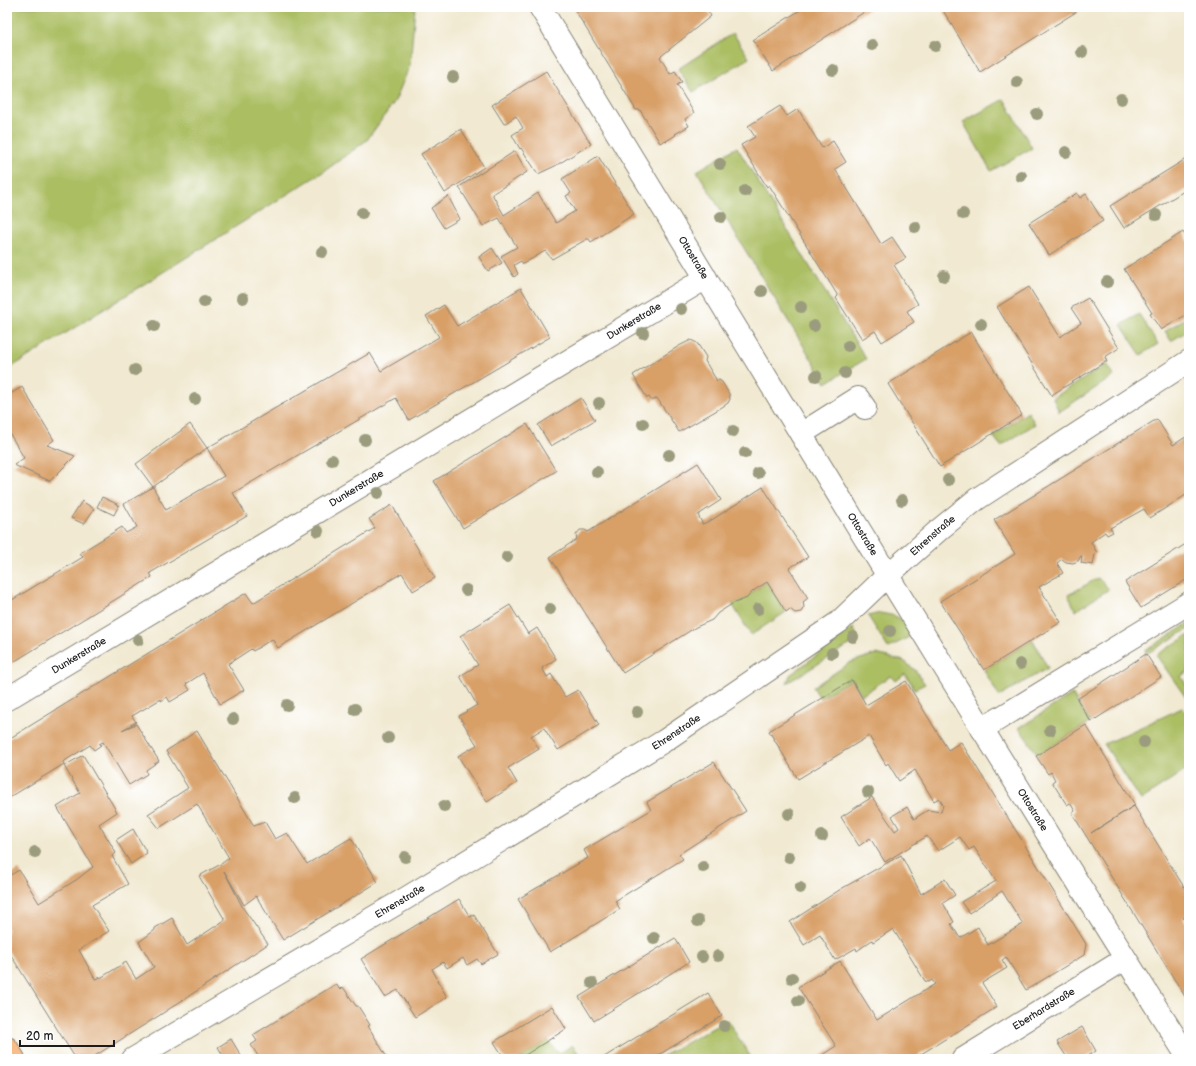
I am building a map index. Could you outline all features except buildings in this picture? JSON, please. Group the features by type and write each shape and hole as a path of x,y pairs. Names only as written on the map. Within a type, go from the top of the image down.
{"main road":[{"path":"7,1048 14,1059"}],"street":[{"name":"Ottostraße","path":"540,7 887,576 1125,959 1189,1059"},
{"name":"Dunkerstraße","path":"7,698 706,278"},
{"name":"Ehrenstraße","path":"133,1059 403,900 664,741 839,622 887,576 940,529 977,499 1189,361"},
{"path":"801,434 858,398 865,408"},
{"path":"982,729 1189,603"},
{"name":"Eberhardstraße","path":"963,1059 1125,959"}],"green space":[{"path":"7,7 415,8 410,65 395,101 367,140 326,170 7,370"},
{"path":"733,33 749,58 693,92 678,69"},
{"path":"1004,99 1032,148 991,171 963,122"},
{"path":"737,147 866,359 826,383 697,171"},
{"path":"1139,314 1158,344 1141,355 1121,325"},
{"path":"1189,316 1189,330 1171,341 1165,331"},
{"path":"1107,364 1114,376 1059,412 1053,398"},
{"path":"1028,412 1035,424 1001,446 993,436"},
{"path":"1098,578 1109,589 1076,611 1068,595"},
{"path":"767,582 786,612 751,635 732,604 746,597"},
{"path":"880,613 900,618 906,625 911,636 888,648 868,616"},
{"path":"1189,623 1189,629 1146,654 1145,651"},
{"path":"853,628 859,639 787,683 790,675"},
{"path":"1189,635 1189,671 1181,676 1189,690 1189,702 1156,655"},
{"path":"1033,640 1048,668 999,696 984,670"},
{"path":"876,654 904,661 915,670 925,684 915,689 905,674 896,681 891,676 862,695 852,679 820,698 813,687 851,662"},
{"path":"1072,694 1090,722 1038,755 1019,728"},
{"path":"1182,708 1189,715 1189,768 1141,800 1104,744"},
{"path":"727,1020 752,1059 657,1059"},
{"path":"548,1040 559,1054 572,1045 583,1059 519,1059"}]}
